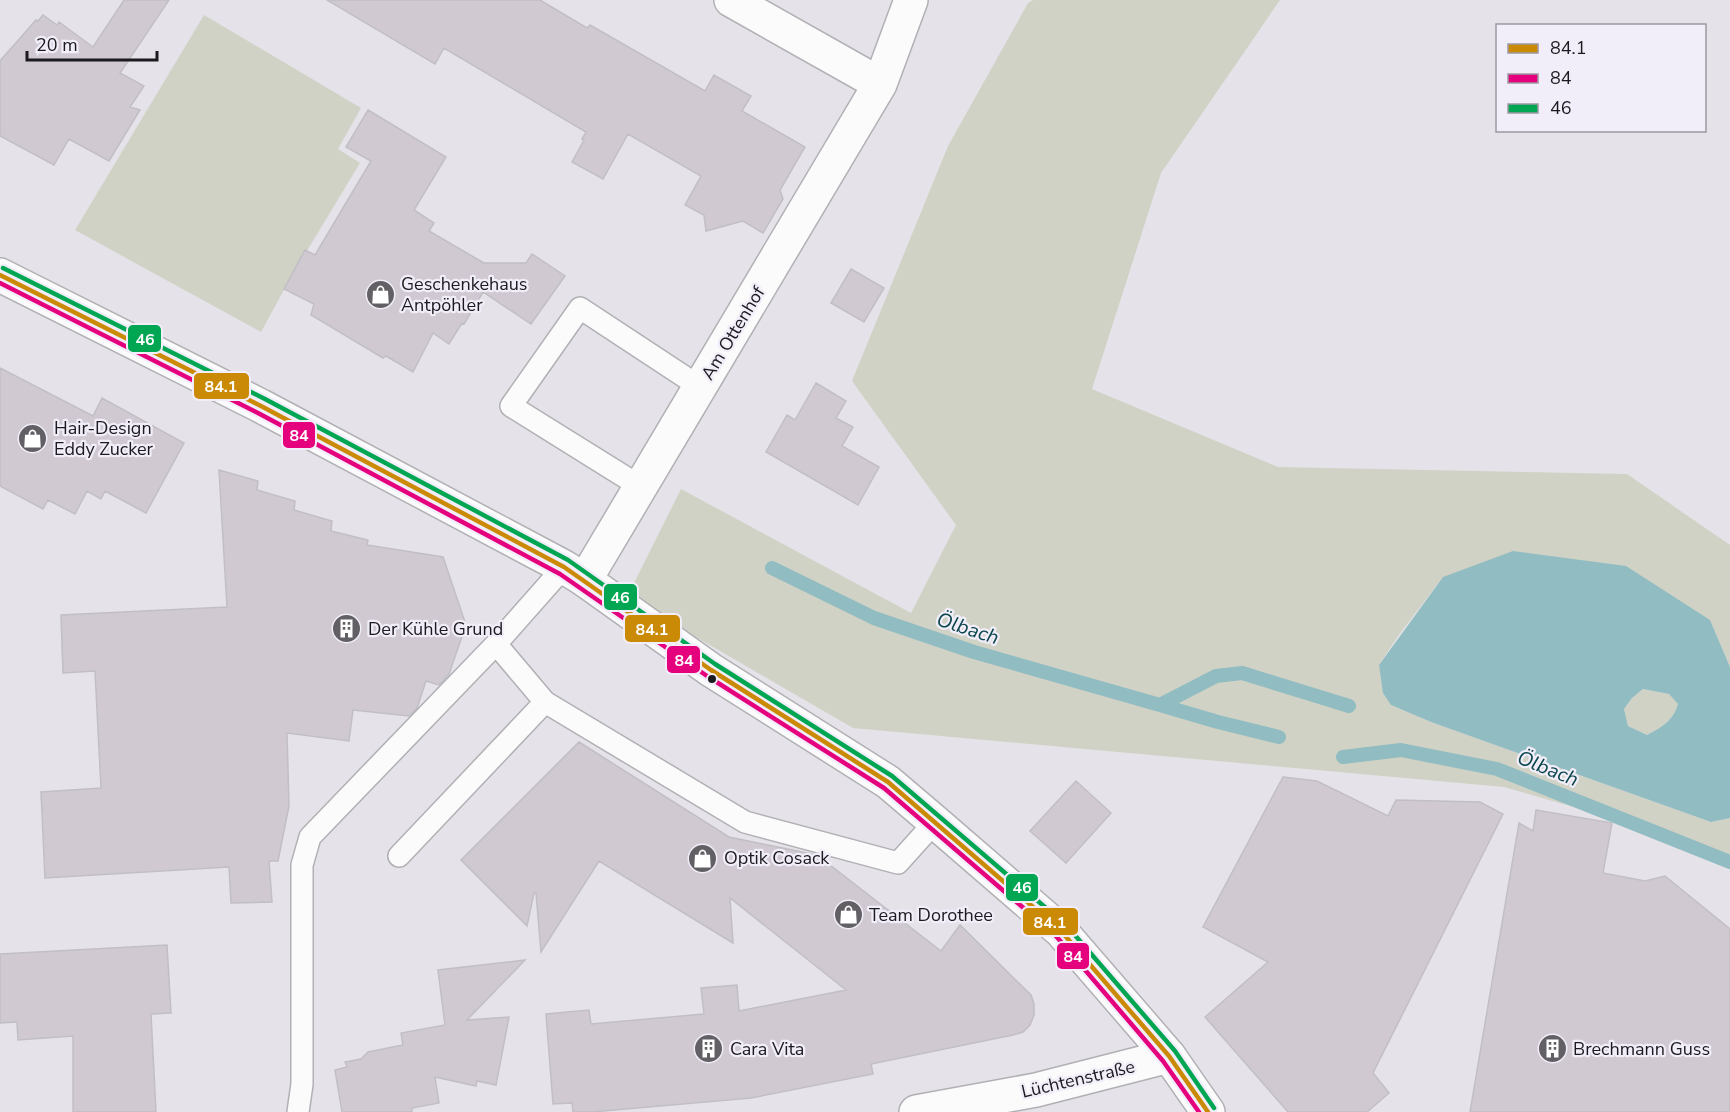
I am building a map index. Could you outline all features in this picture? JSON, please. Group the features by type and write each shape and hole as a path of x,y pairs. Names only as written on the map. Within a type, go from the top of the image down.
{"main road":[{"path":"731,0 880,84"},
{"name":"Am Ottenhof","path":"574,574 641,487 880,84 911,0"},
{"path":"0,275 261,406 574,574 711,670 888,782 1061,931 1169,1056 1208,1112"},
{"name":"Lüchtenstraße","path":"916,1112 1036,1090 1169,1056"}],"lane":[{"path":"641,487 511,406 580,308 700,387"},
{"path":"298,1112 302,1084 302,865 310,837 496,644 574,574"},
{"path":"496,644 545,702 745,822 898,863 935,822"},
{"path":"399,856 545,702"}],"shaded area":[{"path":"1033,0 1280,0 1161,173 1092,389 1278,467 1627,474 1730,545 1730,667 1710,620 1443,577 1379,665 1391,705 1431,722 1711,822 1730,818 1730,857 1622,821 1504,787 853,728 627,597 681,489 911,613 956,525 852,381 948,146 1028,3"},
{"path":"204,15 361,108 338,149 360,163 261,332 75,230"},
{"path":"1643,689 1669,694 1678,704 1666,723 1647,735 1628,726 1624,709"}],"water":[{"path":"1513,551 1626,566 1710,620 1730,667 1730,818 1711,822 1431,722 1391,705 1383,693 1379,665 1443,577","holes":["1643,689 1669,694 1678,704 1673,715 1662,726 1647,735 1628,726 1624,709"]}],"building":[{"path":"124,0 169,0 120,73 144,86 130,107 140,110 109,161 69,139 54,165 0,136 0,61 36,20 38,21 43,15 57,25 59,22 93,47"},
{"path":"327,0 540,0 587,28 590,25 705,91 714,75 751,96 742,111 805,147 780,190 783,199 763,233 743,221 706,231 704,215 685,205 701,176 628,134 603,179 572,162 586,132 444,48 435,64"},
{"path":"368,110 446,157 414,210 434,223 429,231 484,263 526,263 532,254 565,276 531,324 483,292 449,344 433,333 413,372 386,356 383,358 311,315 314,304 284,289 305,250 315,255 371,161 346,147"},
{"path":"851,269 884,288 864,322 831,303"},
{"path":"0,368 93,416 102,398 184,443 146,513 105,491 101,499 87,491 75,514 48,500 43,509 0,486"},
{"path":"816,383 846,401 836,418 853,427 842,446 879,467 858,505 766,452 787,415 795,420"},
{"path":"219,470 258,481 257,490 295,501 294,510 332,521 331,531 368,540 367,545 443,557 466,625 449,674 439,685 426,681 417,708 409,716 353,710 349,741 287,733 289,806 278,861 269,861 272,902 231,903 229,867 45,878 41,792 101,788 95,671 63,673 61,615 227,607"},
{"path":"579,742 729,837 817,855 941,951 960,925 1031,995 1034,1015 1030,1025 1023,1032 1013,1035 871,1064 873,1074 751,1098 592,1112 573,1112 572,1103 553,1104 546,1014 589,1010 591,1024 704,1014 701,988 737,985 739,1011 846,990 730,898 733,943 599,861 541,952 536,893 534,893 527,926 461,860"},
{"path":"1283,777 1317,781 1388,816 1396,800 1480,802 1503,814 1373,1073 1389,1093 1367,1112 1288,1112 1205,1017 1268,962 1203,927"},
{"path":"1076,781 1111,813 1066,863 1030,831"},
{"path":"1536,810 1612,823 1603,873 1645,881 1665,876 1730,929 1730,1112 1470,1112 1519,823 1533,831"},
{"path":"167,945 171,1013 151,1014 156,1112 73,1112 73,1036 18,1040 17,1022 0,1023 0,954"},
{"path":"525,960 467,1020 509,1017 496,1085 477,1081 476,1086 435,1077 439,1103 412,1108 412,1112 342,1112 335,1070 347,1067 345,1062 361,1059 368,1052 403,1045 401,1033 445,1025 438,970"}],"waterway":[{"name":"Ölbach","path":"772,568 874,618 974,652 1160,705 1216,676 1242,673 1349,706"},
{"name":"Ölbach","path":"1160,705 1279,737"},
{"name":"Ölbach","path":"1343,757 1401,750 1497,769 1730,862"}],"transit line":[{"name":"46","path":"3,268 265,399 568,560 715,664 892,776 1067,926 1175,1051 1214,1108"},
{"name":"84.1","path":"0,275 261,406 564,567 711,670 888,782 1061,931 1169,1056 1208,1112"},
{"name":"84","path":"0,283 258,413 560,574 707,676 884,788 1056,936 1163,1061 1199,1112"}],"place":[{"name":"Geschenkehaus Antpöhler","path":"380,294"},
{"name":"Hair-Design Eddy Zucker","path":"33,438"},
{"name":"Der Kühle Grund","path":"347,629"},
{"name":"Optik Cosack","path":"703,858"},
{"name":"Team Dorothee","path":"848,915"},
{"name":"Cara Vita","path":"709,1049"},
{"name":"Brechmann Guss","path":"1552,1049"}]}
